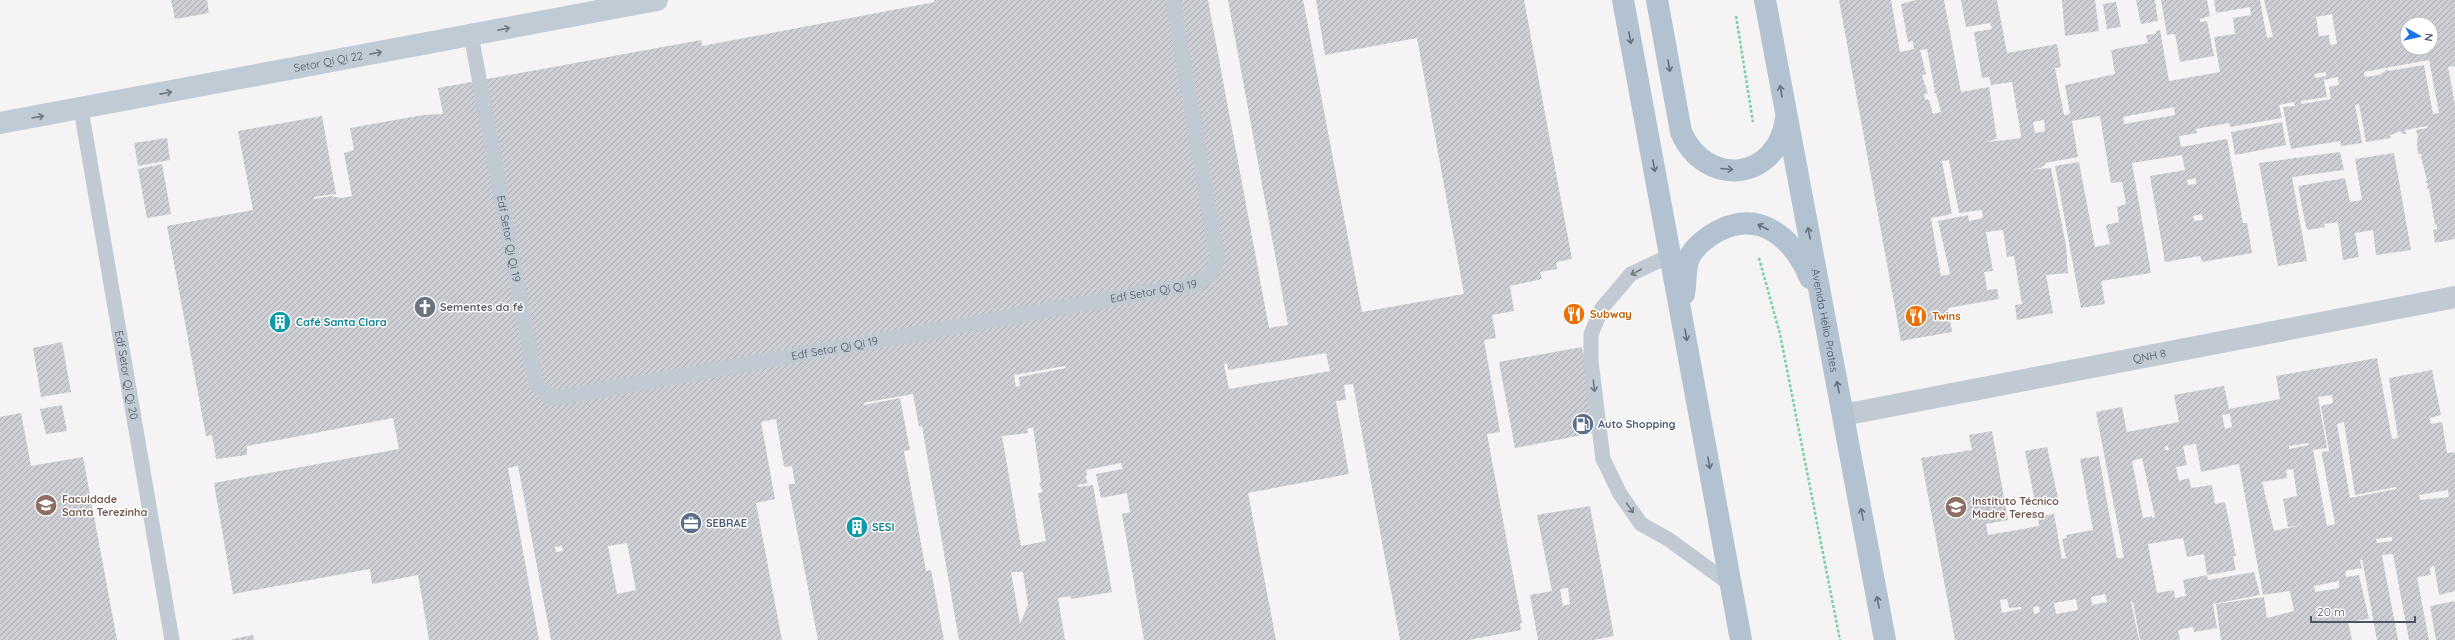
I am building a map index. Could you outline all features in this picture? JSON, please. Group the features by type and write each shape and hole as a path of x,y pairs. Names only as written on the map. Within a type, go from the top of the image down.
{"main road":[{"path":"1623,0 1682,311 1740,640"},
{"path":"1657,0 1681,132 1687,146 1697,157 1709,165 1724,170 1738,170 1754,166 1767,158 1777,146 1784,132 1786,116"},
{"name":"Avenida Hélio Prates","path":"1765,0 1885,640"},
{"path":"1682,311 1689,258 1708,236 1730,225 1756,224 1783,237 1801,257 1824,312"}],"street":[{"name":"Setor Qi Qi 22","path":"0,123 657,0"},
{"name":"QNH 8","path":"1843,415 2455,297"}],"lane":[{"name":"Edf Setor Qi Qi 19","path":"471,35 536,384 545,393 558,398 1191,284 1206,279 1215,266 1216,258 1172,0"},
{"name":"Edf Setor Qi Qi 20","path":"81,109 172,640"},
{"path":"1671,255 1631,274 1602,308 1591,334 1591,361 1603,459 1620,494 1641,524 1668,539 1730,584"}],"path":[{"path":"1736,15 1754,128"},
{"path":"1737,224 1738,246 1749,248 1759,257 1780,334 1840,640"}],"building":[{"path":"171,0 207,0 209,13 175,19"},
{"path":"934,0 1208,0 1269,328 1288,325 1228,0 1303,0 1362,312 1464,294 1417,38 1325,55 1316,0 1524,0 1572,259 1556,262 1557,269 1540,272 1542,279 1510,286 1514,311 1492,315 1496,338 1484,340 1500,432 1487,434 1522,623 1520,624 1521,630 1469,640 1400,640 1353,384 1344,385 1346,400 1336,401 1349,474 1248,493 1276,640 1144,640 1122,514 1130,512 1127,493 1101,498 1096,474 1123,469 1121,463 1086,470 1087,475 1085,476 1088,483 1078,485 1078,487 1093,485 1112,592 1071,599 1071,596 1058,598 1065,640 959,640 922,426 919,427 913,394 863,403 864,405 900,398 910,450 904,451 926,571 931,570 944,640 818,640 788,484 795,484 792,466 784,467 776,419 761,422 775,499 756,503 782,640 551,640 518,466 508,468 539,640 429,640 418,575 372,584 370,569 233,594 214,483 399,449 393,418 247,446 247,455 216,459 212,435 206,436 167,226 253,210 238,131 322,116 336,194 314,197 314,199 331,196 341,198 352,196 344,153 354,150 350,128 423,115 443,114 438,88 701,40 702,46 935,2","holes":["1326,353 1330,371 1229,389 1224,364 1227,363 1228,370","1065,366 1066,368 1019,377 1020,386 1016,387 1014,375","1033,427 1041,483 1039,483 1043,492 1038,493 1046,541 1021,546 1002,436 1028,433 1027,429","627,543 636,590 617,594 608,546","562,546 563,551 556,552 555,547","1011,572 1023,572 1028,605 1020,624"]},
{"path":"1839,0 1891,0 1900,52 1914,49 1913,41 1908,42 1901,4 1916,0 1944,0 1961,92 1989,87 1997,139 1985,142 2015,139 2021,137 2021,135 2012,82 1991,85 1989,77 1982,78 1974,32 1992,29 1990,23 1966,27 1961,0 1997,0 2007,53 2057,44 2061,67 2055,68 2064,115 2070,114 2065,85 2115,74 2111,50 2148,43 2146,35 2156,34 2156,31 2160,30 2169,81 2220,72 2214,37 2235,34 2233,18 2251,15 2250,7 2216,13 2214,0 2260,0 2267,38 2273,37 2264,0 2455,0 2455,66 2448,67 2455,105 2455,239 2435,243 2433,230 2437,229 2437,225 2435,225 2429,188 2427,189 2428,183 2425,183 2427,180 2421,157 2422,154 2418,154 2418,136 2416,130 2428,128 2427,126 2405,130 2406,134 2402,134 2401,131 2390,135 2391,138 2366,142 2359,104 2355,105 2362,143 2341,146 2340,141 2291,149 2283,107 2295,106 2294,102 2279,105 2282,118 2230,127 2229,123 2196,129 2197,133 2179,136 2181,147 2227,139 2243,223 2247,223 2252,253 2202,262 2200,256 2165,262 2150,176 2185,170 2182,155 2132,163 2151,273 2101,281 2105,304 2081,308 2055,166 2079,162 2095,247 2110,244 2106,225 2119,222 2117,207 2126,204 2122,182 2111,183 2100,116 2072,121 2078,157 2045,163 2045,165 2040,168 2028,170 2051,168 2066,246 2068,273 2046,275 2053,313 2017,320 2015,305 2022,304 2014,256 2007,257 2003,230 1986,232 1993,271 1984,272 1987,290 1997,289 1999,299 1948,308 1952,332 1901,341","holes":["2332,14 2337,44 2330,45 2329,35 2319,36 2316,17","1927,49 1933,86 1935,88 1934,93 1936,93 1941,112 1933,114 1929,100 1925,99 1924,94 1928,94 1922,75 1926,74 1920,50","2429,60 2439,113 2433,114 2424,65 2388,71 2388,69 2379,75 2365,77 2364,72","2326,72 2326,76 2315,78 2314,74","2338,77 2339,85 2329,87 2331,99 2302,104 2301,101 2327,97 2324,80","2174,107 2175,115 2124,124 2123,117","2044,120 2045,131 2035,133 2033,122","1949,160 1959,213 1982,210 1983,218 1969,221 1968,215 1938,221 1950,274 1941,276 1931,218 1952,214 1942,161","2196,178 2196,184 2188,185 2187,180","2202,214 2203,220 2194,221 2193,216"]},
{"path":"2062,0 2095,0 2099,31 2065,36"},
{"path":"2136,0 2155,0 2158,21 2141,24"},
{"path":"2161,0 2207,0 2210,16 2200,19 2200,22 2207,21 2214,56 2180,62 2175,34 2167,35"},
{"path":"2116,2 2121,27 2107,29 2103,4"},
{"path":"2282,122 2286,145 2235,155 2231,132"},
{"path":"167,138 170,160 138,166 134,143"},
{"path":"2340,152 2344,170 2292,177 2307,261 2278,266 2259,163"},
{"path":"2394,153 2411,250 2376,255 2373,230 2355,233 2359,257 2343,260 2338,222 2324,224 2325,227 2308,230 2306,227 2298,186 2345,178 2350,202 2362,200 2355,159"},
{"path":"162,164 171,214 147,218 138,169"},
{"path":"62,342 71,392 41,397 33,348"},
{"path":"1582,347 1598,432 1515,448 1499,362"},
{"path":"2377,358 2392,439 2398,438 2389,378 2432,370 2441,415 2430,418 2431,424 2442,422 2447,453 2455,452 2455,591 2439,595 2434,565 2430,569 2431,575 2417,577 2429,640 2409,640 2393,554 2382,555 2398,640 2377,640 2362,559 2360,560 2362,568 2345,571 2346,577 2359,575 2369,619 2348,622 2352,640 2221,640 2216,604 2264,597 2267,618 2294,611 2290,591 2263,595 2239,464 2201,472 2196,444 2183,446 2187,465 2176,467 2179,481 2189,478 2191,488 2212,485 2215,504 2225,502 2236,556 2233,556 2236,570 2207,575 2208,580 2254,572 2260,595 2213,604 2217,628 2194,632 2193,627 2178,630 2180,640 2140,640 2133,602 2131,602 2139,640 1955,640 1921,458 1972,450 1969,435 1992,431 2008,520 1986,524 1988,535 2039,526 2038,517 2054,514 2062,559 2066,558 2062,539 2067,538 2066,535 2093,530 2080,459 2099,456 2117,558 2124,558 2096,412 2122,407 2127,432 2179,422 2174,395 2224,386 2229,409 2280,399 2276,376","holes":["2332,395 2333,403 2321,406 2329,451 2322,452 2322,455 2335,524 2327,526 2313,450 2327,448 2318,397","2230,414 2232,427 2225,429 2222,415","2344,422 2355,495 2396,487 2396,489 2350,498 2337,424","2308,443 2309,445 2289,449 2289,446","2165,446 2168,446 2169,450 2165,450","2142,458 2155,517 2152,518 2152,516 2143,518 2132,461","2293,469 2297,496 2283,499 2288,527 2303,525 2274,531 2262,482 2287,478 2286,470","2448,490 2449,497 2420,500 2419,495","2392,537 2392,541 2377,543 2376,539","2183,538 2187,557 2204,554 2207,575 2183,580 2186,596 2175,598 2174,590 2157,593 2148,544","2339,581 2339,588 2315,592 2314,586","2105,594 2107,602 2092,605 2091,597","2007,599 2009,608 2021,607 2021,609 2002,613 2000,600","2076,599 2078,610 2056,614 2054,603","2039,606 2040,612 2034,614 2033,607"]},
{"path":"62,405 67,431 46,434 40,409"},
{"path":"21,413 31,466 83,457 117,640 0,640 0,417"},
{"path":"2047,447 2059,503 2036,507 2025,451"},
{"path":"1590,506 1614,636 1594,640 1538,640 1530,595 1552,591 1537,515","holes":["1568,588 1570,604 1563,606 1560,589"]},
{"path":"2455,601 2455,640 2436,640 2430,606"},
{"path":"253,635 254,640 232,639"}],"place":[{"name":"Sementes da fé","path":"425,307"},
{"name":"Subway","path":"1574,314"},
{"name":"Twins","path":"1916,316"},
{"name":"Café Santa Clara","path":"280,322"},
{"name":"Auto Shopping","path":"1583,424"},
{"name":"Faculdade Santa Terezinha","path":"46,505"},
{"name":"Instituto Técnico Madre Teresa","path":"1956,507"},
{"name":"SEBRAE","path":"691,523"},
{"name":"SESI","path":"857,527"}]}
